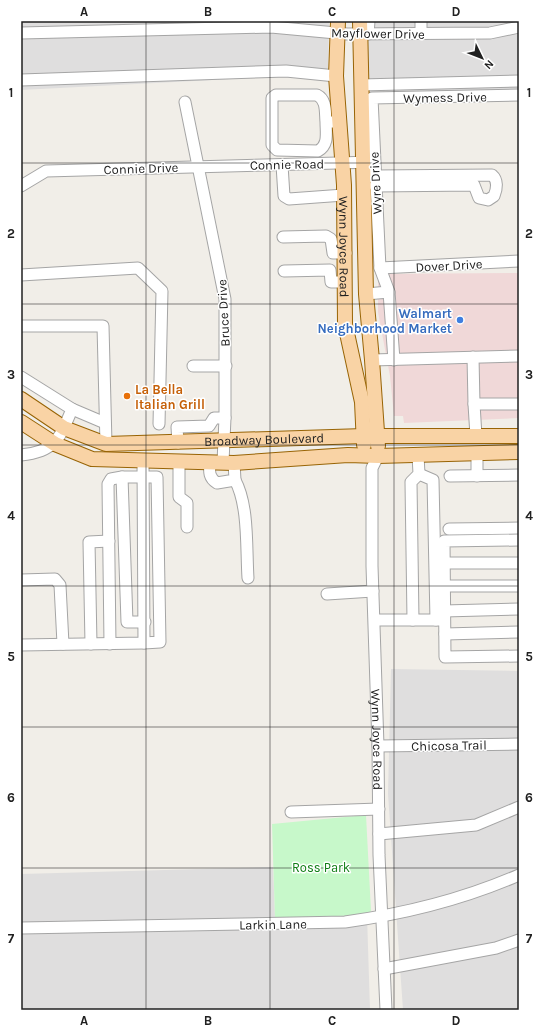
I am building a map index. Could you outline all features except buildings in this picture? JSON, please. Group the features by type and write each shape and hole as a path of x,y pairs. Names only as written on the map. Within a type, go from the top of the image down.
{"main road":[{"name":"Wynn Joyce Road","path":"338,27 332,122 342,163 346,253 346,324 362,402 364,436 371,460"},
{"name":"Wynn Joyce Road","path":"363,30 361,85 368,163 366,294 378,437 371,460"},
{"path":"345,287 366,294"},
{"name":"Broadway Boulevard","path":"21,399 64,428 106,444 178,443 364,436 519,436"},
{"name":"Broadway Boulevard","path":"21,422 55,444 92,459 223,463 348,455 371,460 418,455 519,452"},
{"path":"476,436 477,453"}],"street":[{"path":"363,30 369,21"},
{"path":"421,21 421,33"},
{"name":"Mayflower Drive","path":"21,33 271,24 421,33 490,33 519,27"},
{"path":"21,80 286,71 336,76"},
{"path":"361,85 519,81"},
{"path":"317,95 322,97 332,122 326,142 322,149 318,151 277,150 272,145 272,98 276,96 317,95"},
{"name":"Wymess Drive","path":"372,98 519,95"},
{"name":"Wyre Drive","path":"372,98 368,163 375,181 380,268 389,292 394,360"},
{"name":"Connie Drive","path":"21,186 46,171 199,166 185,102"},
{"path":"295,150 295,164"},
{"name":"Connie Road","path":"199,166 368,163"},
{"path":"282,165 284,196 289,198 344,195"},
{"name":"Bruce Drive","path":"199,166 225,299 226,366 225,441 223,463"},
{"path":"375,181 474,180"},
{"path":"283,237 326,236 331,239 333,253 346,253"},
{"name":"Dover Drive","path":"380,268 519,261"},
{"path":"21,275 138,268 162,291 159,424"},
{"path":"284,270 330,270 331,282 345,287"},
{"path":"366,294 389,292"},
{"path":"21,326 103,326 106,444"},
{"path":"372,360 519,356"},
{"path":"473,357 476,436"},
{"path":"193,366 226,366"},
{"path":"21,377 72,409 105,423"},
{"path":"474,404 519,404"},
{"path":"21,455 35,454 55,444 72,409"},
{"path":"178,443 177,427 209,426 214,418 225,418"},
{"path":"203,426 203,442"},
{"path":"477,453 477,476"},
{"path":"413,620 411,482 419,474 418,455"},
{"name":"Wynn Joyce Road","path":"371,460 381,917 386,1010"},
{"path":"144,461 146,622 144,643"},
{"path":"179,462 179,497 187,503 187,527"},
{"path":"235,480 217,483 212,480 209,474 223,463 235,480 240,489 243,502 248,578"},
{"path":"419,474 433,480 442,617 445,634 445,657 519,656"},
{"path":"450,476 519,475"},
{"path":"122,477 128,622 146,622"},
{"path":"21,645 110,644 160,642 157,477 122,477 111,480 108,484 110,644"},
{"path":"449,529 519,528"},
{"path":"442,617 444,541 519,540"},
{"path":"91,644 89,542 109,542"},
{"path":"444,563 519,563"},
{"path":"21,580 55,579 60,585 63,644"},
{"path":"444,586 519,586"},
{"path":"327,594 373,591"},
{"path":"110,609 127,609"},
{"path":"375,620 413,620 519,609"},
{"path":"445,634 519,632"},
{"name":"Chicosa Trail","path":"378,746 519,744"},
{"path":"379,834 476,825 519,807"},
{"path":"290,812 379,809"},
{"name":"Larkin Lane","path":"21,928 345,922 381,917 467,896 519,875"},
{"path":"384,969 496,948 519,940"}],"shaded area":[{"path":"21,21 329,21 328,81 289,76 21,90"},
{"path":"366,21 519,21 519,89 365,92"},
{"path":"519,273 519,418 404,423 403,416 394,416 390,376 378,312 378,274"},
{"path":"391,669 519,671 519,1010 403,1010 388,794"},
{"path":"273,867 275,918 367,915 370,1010 21,1010 21,874"}],"green space":[{"name":"Ross Park","path":"366,815 371,911 367,915 275,918 272,824"}],"place":[{"name":"Walmart Neighborhood Market","path":"460,320"},
{"name":"La Bella Italian Grill","path":"127,396"}]}
